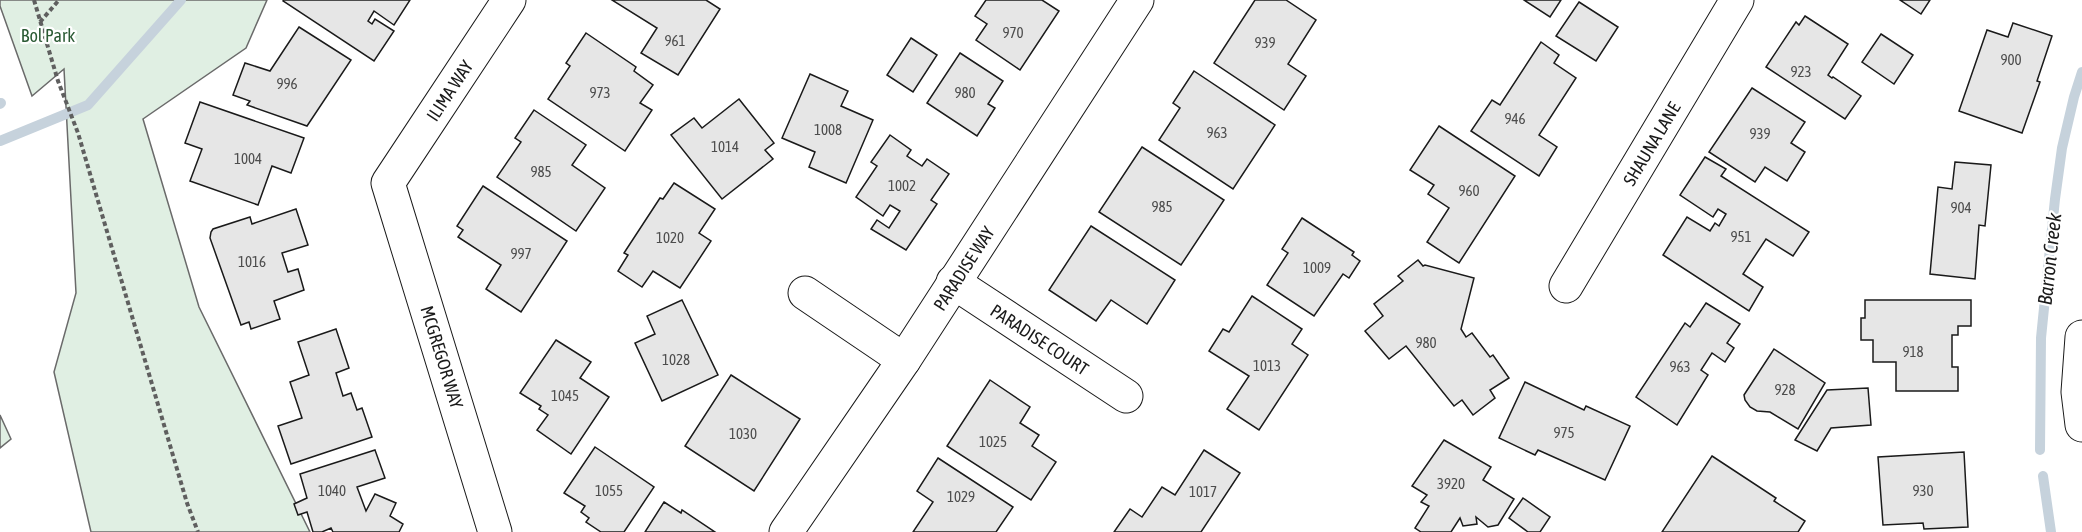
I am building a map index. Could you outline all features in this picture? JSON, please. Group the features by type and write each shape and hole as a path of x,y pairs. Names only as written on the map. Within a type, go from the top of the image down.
{"street":[{"name":"ILIMA WAY","path":"388,183 508,0"},
{"name":"PARADISE WAY","path":"786,532 904,360 1137,0"},
{"name":"SHAUNA LANE","path":"1566,286 1737,0"},
{"name":"MCGREGOR WAY","path":"388,183 495,532"},
{"name":"PARADISE COURT","path":"953,282 1126,396"},
{"path":"805,293 904,360"},
{"path":"2082,338 2078,392 2082,425"}],"path":[{"path":"34,0 58,81 78,133 187,503 198,532"},
{"path":"40,22 58,0"}],"green space":[{"name":"Bol Park","path":"0,0 267,0 246,48 143,119 199,307 310,532 91,532 54,372 76,293 64,69 32,96 0,6"},
{"path":"0,415 11,439 0,448"}],"building":[{"path":"284,0 410,0 394,25 374,11 368,21 372,24 375,19 394,31 374,61"},
{"path":"612,0 706,0 720,9 678,75 641,53 657,28"},
{"path":"986,0 1042,0 1059,11 1020,70 976,40 987,24 975,16"},
{"path":"1255,0 1286,0 1316,20 1288,64 1306,76 1284,110 1214,63"},
{"path":"1524,0 1561,0 1550,17"},
{"path":"1900,0 1930,0 1921,14"},
{"path":"1579,2 1618,27 1596,61 1556,36"},
{"path":"1805,16 1848,44 1828,75 1861,96 1845,119 1766,67 1796,22 1799,25"},
{"path":"2013,23 2052,36 2037,81 2040,82 2022,133 1959,111 1987,30 2008,37"},
{"path":"299,27 351,60 307,126 247,105 250,101 233,95 245,63 270,71"},
{"path":"586,33 636,67 634,71 653,85 640,103 652,110 625,151 548,99 570,66 566,63"},
{"path":"1881,34 1913,55 1894,84 1862,62"},
{"path":"911,38 937,55 913,92 887,75"},
{"path":"1541,42 1559,55 1554,63 1576,78 1539,135 1557,147 1539,176 1471,131 1492,100 1500,105"},
{"path":"960,53 1003,81 988,104 995,108 977,136 927,103"},
{"path":"1194,71 1275,125 1233,189 1159,140 1180,108 1173,103"},
{"path":"810,74 848,91 841,106 873,120 846,183 809,167 815,152 782,138"},
{"path":"1752,88 1805,122 1791,143 1805,152 1787,181 1765,167 1755,182 1709,152"},
{"path":"739,99 774,143 765,150 773,159 722,199 671,135 694,118 702,128"},
{"path":"200,102 304,138 291,173 272,166 258,205 190,181 202,149 185,143"},
{"path":"534,110 586,145 572,165 605,188 576,231 497,177 521,142 515,138"},
{"path":"1439,126 1515,176 1459,263 1427,242 1449,208 1428,194 1434,185 1410,170"},
{"path":"890,135 911,150 907,156 922,166 927,159 949,174 931,200 937,204 906,250 871,229 877,220 889,228 900,211 890,205 883,216 856,197 877,166 871,162"},
{"path":"1142,147 1224,200 1181,265 1099,212"},
{"path":"1705,157 1726,169 1721,176 1809,232 1793,256 1766,239 1743,274 1763,287 1749,311 1663,255 1687,217 1710,231 1715,223 1719,226 1726,214 1718,209 1713,217 1680,195"},
{"path":"1955,162 1991,165 1985,226 1979,225 1975,279 1930,274 1938,187 1952,189"},
{"path":"674,183 715,209 699,233 711,241 680,288 653,271 642,287 618,271 628,255 624,253 660,198 663,199"},
{"path":"483,186 567,241 521,312 486,289 501,265 458,237 463,230 457,226"},
{"path":"296,209 308,245 282,253 288,272 298,269 304,290 274,301 280,319 251,329 249,322 241,325 210,238 211,232 213,229 250,217 252,224"},
{"path":"1302,218 1354,252 1352,255 1360,261 1349,278 1343,274 1314,316 1267,285 1288,253 1282,249"},
{"path":"1091,226 1175,280 1147,324 1111,300 1096,321 1049,290"},
{"path":"1418,260 1423,266 1474,278 1461,329 1466,337 1472,333 1490,357 1493,355 1509,378 1490,390 1495,398 1473,415 1462,400 1454,406 1406,346 1389,359 1365,331 1383,316 1374,304 1403,281 1398,276"},
{"path":"1252,296 1302,329 1292,344 1308,355 1259,430 1227,409 1249,376 1209,351 1223,329 1229,332"},
{"path":"682,300 718,375 662,401 635,343 655,334 647,316"},
{"path":"1865,300 1971,300 1971,326 1958,326 1958,335 1952,335 1952,367 1958,367 1958,391 1896,391 1896,362 1873,362 1873,340 1861,340 1861,318 1865,318"},
{"path":"1706,303 1740,324 1727,343 1734,348 1725,362 1712,353 1701,370 1708,375 1677,425 1636,397 1685,323 1690,327"},
{"path":"336,329 349,368 336,373 343,396 351,393 357,410 362,408 372,437 291,464 278,426 302,418 290,382 309,375 298,342"},
{"path":"556,340 591,362 580,378 609,397 571,454 537,430 548,415 539,409 541,406 520,393"},
{"path":"1774,349 1825,383 1798,429 1770,412 1757,411 1745,400 1744,395"},
{"path":"731,375 800,419 754,491 685,446"},
{"path":"990,380 1030,407 1020,423 1039,435 1032,446 1056,462 1031,500 947,446"},
{"path":"1525,382 1584,410 1586,406 1630,426 1605,480 1538,450 1535,455 1499,438"},
{"path":"1868,388 1871,425 1831,428 1817,451 1795,440 1827,390"},
{"path":"1444,440 1491,467 1483,480 1514,499 1498,525 1488,527 1476,517 1477,524 1463,526 1460,518 1451,532 1421,532 1415,528 1429,506 1421,502 1427,495 1412,486"},
{"path":"595,447 654,487 624,532 601,532 586,522 589,518 581,512 585,506 564,493"},
{"path":"375,450 385,478 357,487 366,511 375,494 396,503 390,516 403,524 399,532 333,532 331,528 322,532 313,532 307,512 298,515 294,504 307,498 300,474"},
{"path":"1204,450 1240,473 1201,532 1114,532 1130,509 1142,517 1162,487 1175,495"},
{"path":"1964,452 1968,527 1924,529 1923,523 1883,525 1878,457"},
{"path":"1712,456 1776,498 1774,501 1805,521 1798,532 1662,532"},
{"path":"938,458 1013,507 996,532 913,532 933,502 917,491"},
{"path":"1523,498 1550,517 1540,532 1528,532 1509,518"},
{"path":"664,502 681,513 682,510 715,532 645,532"}],"waterway":[{"path":"0,141 88,105 181,0"},
{"name":"Barron Creek","path":"2040,450 2041,338 2055,199 2062,148 2082,72"},
{"name":"Barron Creek","path":"2043,476 2051,532"}]}
